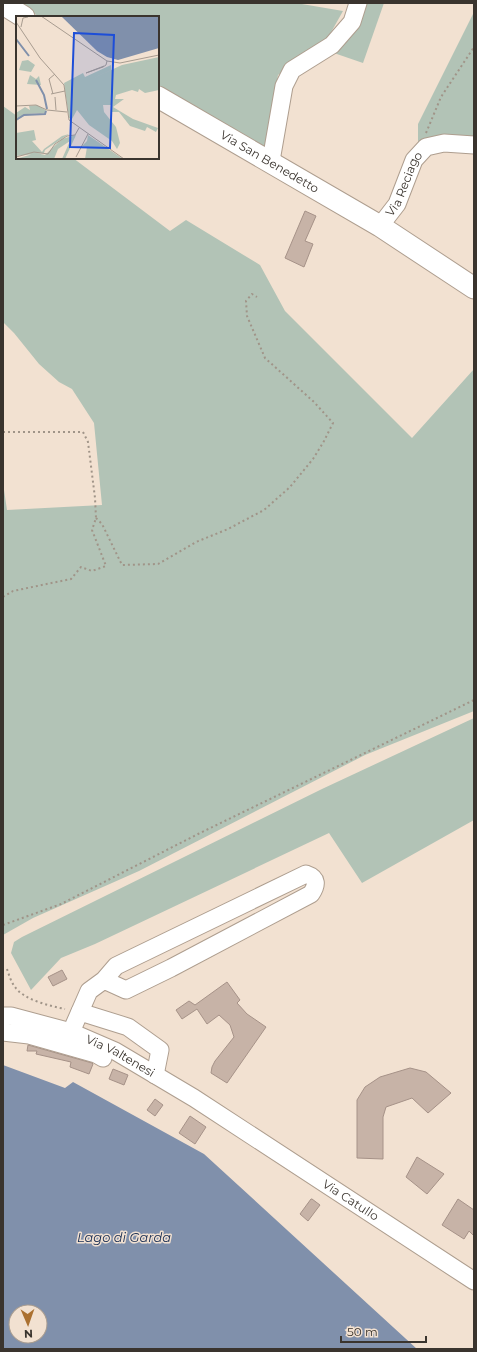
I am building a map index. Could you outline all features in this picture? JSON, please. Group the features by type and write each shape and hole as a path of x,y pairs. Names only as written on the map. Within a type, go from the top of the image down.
{"main road":[{"path":"3,4 22,16"},
{"name":"Via San Benedetto","path":"159,97 270,158 382,224 474,288"}],"street":[{"path":"270,158 284,86 292,70 332,45 352,22 358,3"},
{"name":"Via Reciago","path":"382,224 397,204 414,160 426,147 444,143 474,145"},
{"path":"71,1032 89,992 104,980 116,966 285,883 306,874 315,880 316,887 312,894 126,990 104,980"},
{"path":"80,1012 128,1027 160,1050 155,1075"},
{"name":"Via Valtenesi","path":"3,1016 11,1016 71,1032 115,1051 155,1075 174,1090 228,1120"},
{"path":"3,1032 29,1035 96,1054 174,1090 210,1118"},
{"name":"Via Catullo","path":"228,1120 474,1281"}],"path":[{"path":"426,147 424,140 441,97 474,47"},
{"path":"96,518 102,524 122,565 158,564 196,542 228,529 264,510 290,487 313,459 333,423 314,402 265,358 247,316 246,301 252,294 257,297"},
{"path":"3,432 83,432 88,442 96,518 92,530 106,566 92,571 81,567 71,579 13,591 3,597"},
{"path":"3,926 61,904 198,834 474,700"},
{"path":"7,970 15,987 26,996 40,1003 80,1012"}],"green space":[{"path":"16,3 296,3 343,11 325,43 278,75 266,151 159,88 159,16 38,16"},
{"path":"360,3 384,3 363,63 331,52"},
{"path":"474,12 474,139 418,145 418,124"},
{"path":"3,106 16,115 16,159 74,159 170,231 186,220 260,265 285,311 412,438 474,369 474,711 365,755 139,871 33,918 3,935 3,483 7,510 102,505 94,423 72,389 59,382 39,364 3,322"},
{"path":"474,718 474,820 362,883 329,833 95,944 61,958 31,990 11,953 14,942 22,937 322,789"}],"water":[{"name":"Lago di Garda","path":"3,1065 65,1088 73,1082 204,1154 417,1349 3,1349"}],"building":[{"path":"305,211 316,216 305,241 313,244 304,267 285,258"},
{"path":"62,970 67,979 53,986 48,977"},
{"path":"227,982 240,1000 237,1003 247,1014 266,1027 227,1083 211,1073 215,1061 234,1037 230,1025 219,1015 207,1024 197,1009 182,1019 176,1010 189,1001 195,1005"},
{"path":"28,1045 93,1064 89,1074 70,1067 71,1062 36,1054 37,1051 27,1051"},
{"path":"410,1068 426,1072 451,1093 428,1113 412,1098 386,1107 383,1117 383,1159 357,1158 357,1100 365,1087 380,1077"},
{"path":"113,1069 128,1075 124,1085 109,1079"},
{"path":"155,1099 163,1105 155,1116 147,1110"},
{"path":"190,1116 206,1127 195,1144 179,1133"},
{"path":"417,1157 444,1174 427,1194 406,1177"},
{"path":"311,1199 320,1205 308,1221 300,1214"},
{"path":"458,1199 474,1210 474,1236 469,1231 464,1239 442,1225"}]}
